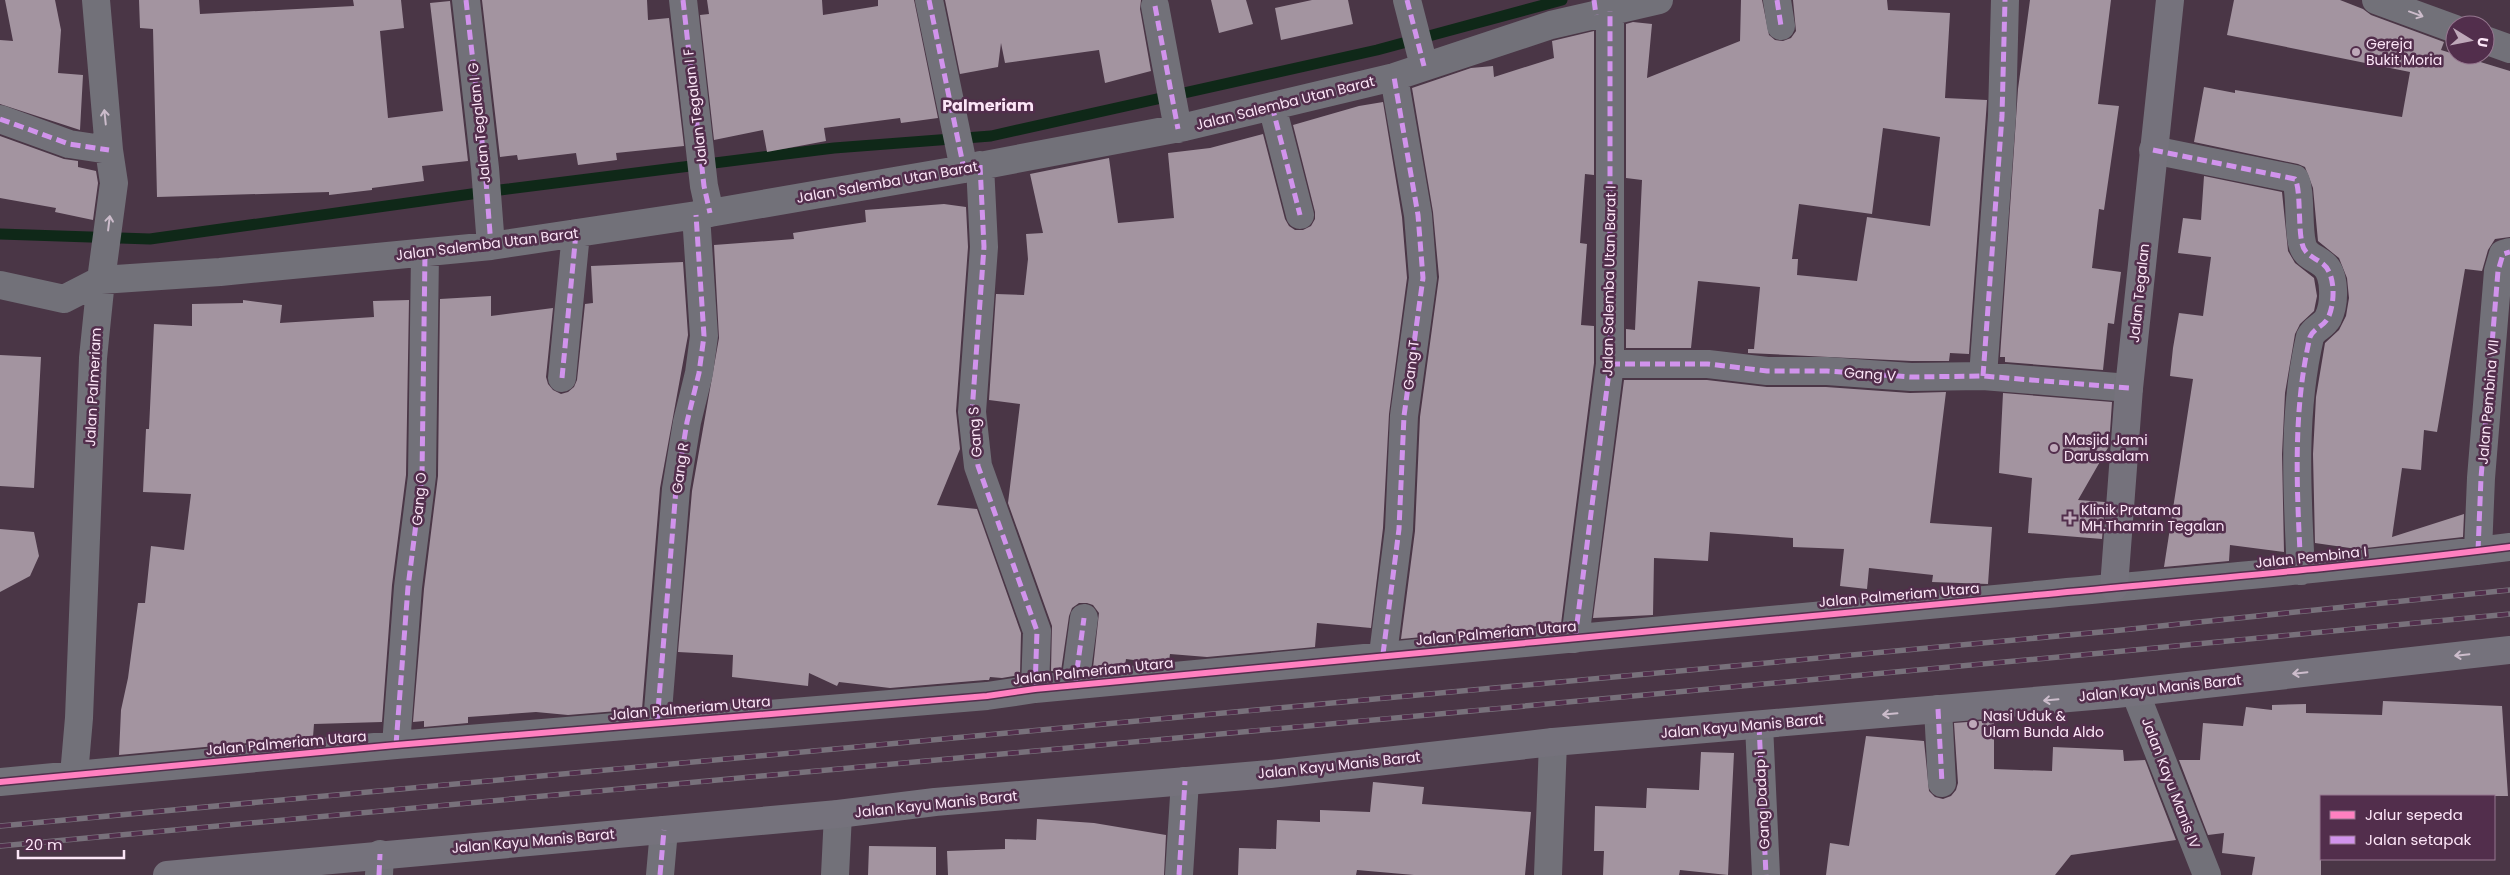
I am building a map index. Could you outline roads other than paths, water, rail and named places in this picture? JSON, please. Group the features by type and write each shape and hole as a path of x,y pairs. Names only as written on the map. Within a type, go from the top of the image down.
{"street":[{"name":"Jalan Palmeriam","path":"74,775 79,718 93,358 114,183 109,150 96,0"},
{"name":"Jalan Tegalan I G","path":"466,0 485,168 491,246"},
{"name":"Jalan Tegalan I F","path":"683,0 704,186 703,214"},
{"name":"Gang S","path":"929,0 945,81 969,163 984,247 972,412 978,466 1037,631 1035,689"},
{"path":"1407,0 1422,61"},
{"name":"Jalan Salemba Utan Barat","path":"102,272 220,272 425,253 491,246 703,214 969,163 1178,129 1394,77 1422,61 1551,25 1600,9 1659,0"},
{"path":"1777,0 1781,26"},
{"path":"1983,376 2002,116 2005,0"},
{"name":"Jalan Tegalan","path":"2114,587 2129,388 2170,0"},
{"path":"2376,0 2445,25"},
{"path":"1156,6 1178,129"},
{"name":"Jalan Salemba Utan Barat I","path":"1575,639 1610,364 1600,9"},
{"path":"2495,44 2510,49"},
{"name":"Gang T","path":"1382,654 1399,530 1404,416 1423,278 1418,215 1394,77"},
{"path":"1272,106 1300,215"},
{"path":"0,119 69,144 109,150"},
{"path":"2153,150 2295,179 2299,185 2298,214 2302,246 2307,254 2325,265 2332,281 2333,294 2328,318 2324,324 2313,330 2310,337 2299,405 2297,473 2301,571"},
{"name":"Gang R","path":"657,723 676,489 687,422 699,372 704,336 703,214"},
{"path":"562,378 576,233"},
{"name":"Gang O","path":"396,745 408,587 422,476 425,253"},
{"name":"Jalan Pembina VII","path":"2478,551 2486,412 2498,271 2506,253"},
{"path":"0,285 64,299 102,272"},
{"name":"Gang V","path":"1610,364 1708,364 1767,371 1827,371 1911,377 1983,376 2129,388"},
{"name":"Jalan Pembina I","path":"2114,587 2301,571 2510,547"},
{"name":"Jalan Palmeriam Utara","path":"0,782 396,745 987,696 1035,689 1382,654 1575,639 2114,587"},
{"path":"1075,685 1084,618"},
{"name":"Jalan Kayu Manis Barat","path":"168,875 380,865 664,830 838,814 935,802 1270,774 1553,742 1759,726 2136,692 2510,650"},
{"name":"Jalan Kayu Manis IV","path":"2136,692 2207,875"},
{"path":"1938,709 1942,783"},
{"name":"Gang Dadap 1","path":"1759,726 1766,875"},
{"path":"1548,875 1553,742"},
{"path":"1179,875 1185,781"},
{"path":"835,875 838,814"},
{"path":"660,875 664,830"}],"waterway":[{"path":"0,234 150,239 500,190 834,148 991,136 1377,50 1562,0"}],"railway":[{"path":"0,826 2112,631 2510,590"},
{"path":"0,846 2510,614"}],"place":[{"name":"Gereja Bukit Moria","path":"2356,52"},
{"name":"Masjid Jami Darussalam","path":"2054,448"},
{"name":"Klinik Pratama MH.Thamrin Tegalan","path":"2070,518"},
{"name":"Nasi Uduk & Ulam Bunda Aldo","path":"1973,724"}],"district":[{"name":"Palmeriam","path":"988,105"}]}
